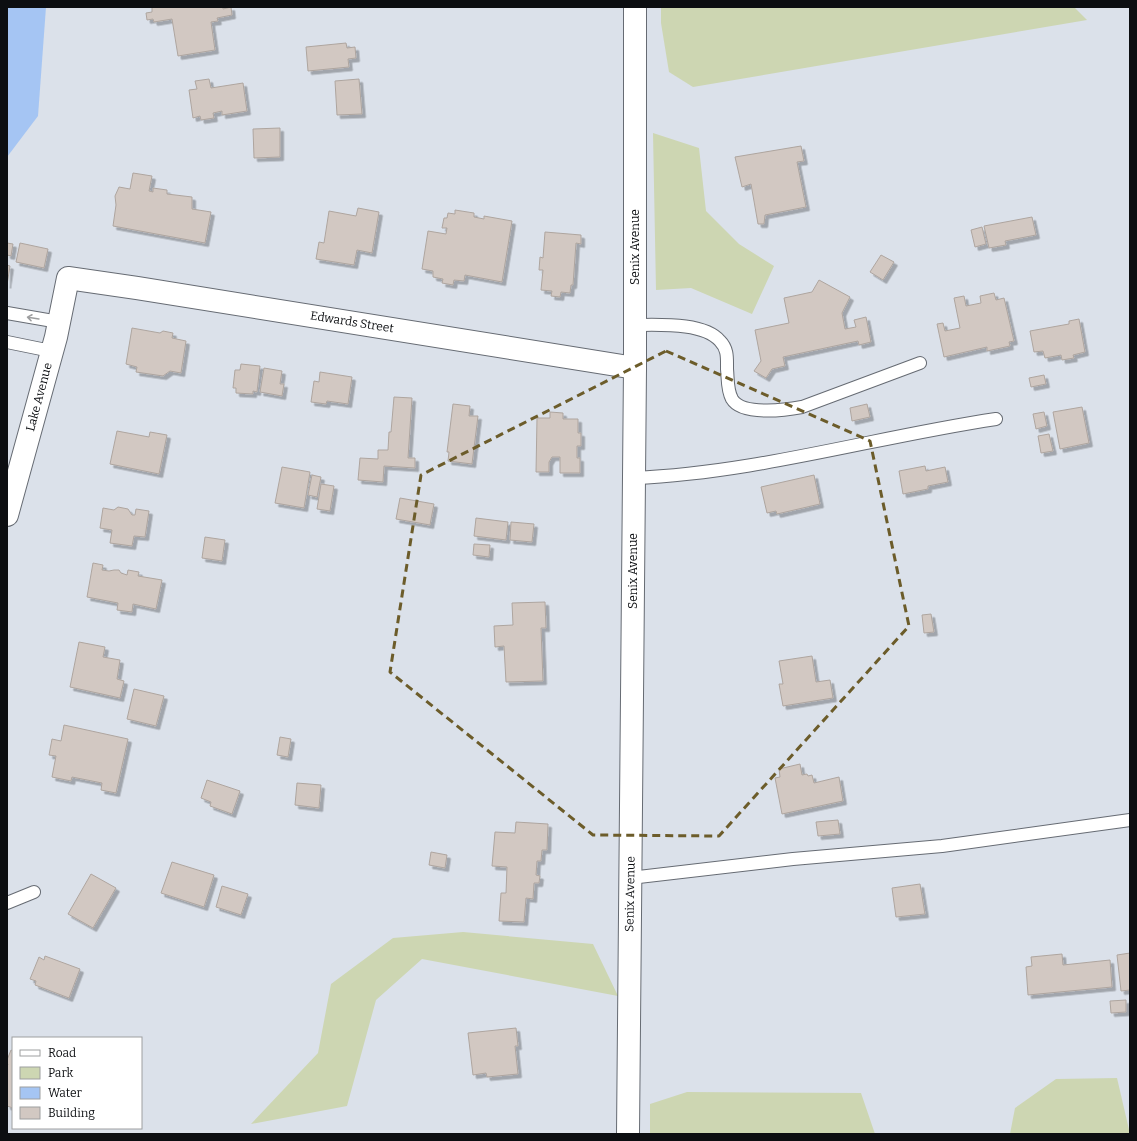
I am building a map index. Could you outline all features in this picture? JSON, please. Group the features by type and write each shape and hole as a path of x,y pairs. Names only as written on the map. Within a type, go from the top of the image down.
{"street":[{"name":"Senix Avenue","path":"628,1134 635,368 635,7"},
{"name":"Lake Avenue","path":"7,515 59,322 68,278"},
{"name":"Edwards Street","path":"68,278 635,368"}],"lane":[{"path":"7,313 59,322"},
{"path":"635,325 690,327 707,332 720,340 727,350 728,390 733,401 741,407 768,411 802,407 920,363"},
{"path":"7,342 51,351"},
{"path":"634,478 669,477 731,468 792,458 956,425 996,419"},
{"path":"630,878 793,859 942,846 1130,820"},
{"path":"7,903 34,892"}],"highlighted area":[{"path":"666,351 870,441 909,626 719,836 593,835 390,672 421,475"}],"green space":[{"path":"661,7 1074,7 1087,20 693,87 669,72 661,23"},
{"path":"653,133 699,148 706,211 739,244 774,266 752,314 691,288 656,290"},
{"path":"463,932 593,944 618,996 422,959 376,1000 347,1106 251,1124 318,1053 331,984 393,938"},
{"path":"1117,1078 1130,1134 1010,1134 1015,1108 1056,1079"},
{"path":"687,1092 861,1093 875,1134 650,1134 650,1104"}],"water":[{"path":"7,7 46,7 38,116 7,157"}],"building":[{"path":"152,7 223,7 223,9 231,7 232,15 217,18 218,21 211,22 215,50 178,56 172,19 154,22 153,19 147,20 146,13 152,12"},
{"path":"346,43 347,48 355,47 356,58 348,59 349,67 308,71 306,47"},
{"path":"209,79 211,88 243,83 247,111 222,115 222,111 213,113 214,118 201,120 200,116 193,118 189,90 197,89 195,81"},
{"path":"359,79 362,114 337,115 335,81"},
{"path":"280,128 280,157 254,158 253,129"},
{"path":"801,146 804,161 797,162 806,207 765,215 764,224 758,224 751,184 742,187 735,157"},
{"path":"133,173 152,176 149,191 153,192 153,188 167,190 167,194 192,197 192,209 211,212 205,243 113,226 116,205 115,196 119,187 130,189"},
{"path":"358,208 379,212 372,253 357,250 354,265 316,259 319,242 324,243 329,211 356,216"},
{"path":"455,210 474,213 474,217 484,219 484,216 512,221 502,282 465,275 464,281 454,280 453,285 442,283 443,279 433,277 433,271 422,269 428,231 446,234 447,228 442,228 444,218 447,218 448,213 455,214"},
{"path":"1032,217 1036,235 1005,241 1006,245 989,248 984,226"},
{"path":"982,227 986,244 975,247 971,230"},
{"path":"545,232 581,235 581,244 576,243 573,285 571,285 570,293 561,292 560,297 551,296 552,291 541,290 543,270 539,270 540,257 543,258"},
{"path":"7,243 13,244 11,256 7,255"},
{"path":"20,243 48,249 44,268 16,262"},
{"path":"881,255 894,262 883,280 870,272"},
{"path":"7,265 10,266 7,285"},
{"path":"819,280 850,297 842,313 845,329 856,327 854,320 866,317 871,342 859,345 858,341 783,357 785,366 772,369 766,378 754,371 761,361 755,330 789,323 784,298 812,292"},
{"path":"994,293 996,300 1004,298 1014,341 1009,342 1010,346 987,351 987,347 944,357 937,324 943,323 945,331 960,328 954,298 964,296 966,306 981,303 980,296"},
{"path":"1079,319 1085,352 1073,355 1074,358 1062,360 1061,355 1045,358 1043,351 1034,352 1030,331 1069,324 1069,321"},
{"path":"132,328 160,333 163,331 173,333 172,338 186,341 181,373 170,371 163,376 136,372 137,367 126,364"},
{"path":"241,364 260,366 257,392 253,391 253,394 236,393 236,388 233,388 235,370 240,370"},
{"path":"264,368 282,371 280,384 284,384 282,396 260,392"},
{"path":"320,372 352,377 348,404 327,401 326,404 311,402 314,381 319,382"},
{"path":"1044,375 1046,384 1031,387 1029,378"},
{"path":"394,397 412,398 408,458 415,458 415,468 384,466 383,482 358,480 360,458 378,459 378,450 388,450"},
{"path":"453,404 470,406 469,416 478,416 472,464 448,461 449,452 447,452"},
{"path":"867,404 870,417 852,421 850,408"},
{"path":"1082,407 1089,443 1060,449 1053,412"},
{"path":"550,412 563,413 563,419 578,419 578,433 581,433 581,446 577,446 577,458 580,458 580,473 560,473 560,457 552,457 549,462 549,472 536,472 537,418 550,418"},
{"path":"1044,412 1047,426 1036,429 1033,414"},
{"path":"117,431 149,437 150,432 167,435 159,474 110,464"},
{"path":"1049,434 1053,451 1041,453 1038,436"},
{"path":"925,466 926,471 945,467 948,482 928,486 928,489 903,494 899,471"},
{"path":"282,467 310,472 304,508 275,503"},
{"path":"312,475 321,477 317,497 308,495"},
{"path":"814,475 820,504 777,514 776,511 767,513 761,487"},
{"path":"321,484 334,486 330,511 317,509"},
{"path":"400,498 434,504 430,525 396,519"},
{"path":"118,507 128,509 132,515 135,515 136,509 149,511 145,537 134,536 132,546 110,543 112,530 100,528 103,508 114,510"},
{"path":"476,518 508,522 506,540 474,536"},
{"path":"511,522 534,524 532,542 510,540"},
{"path":"205,537 225,540 222,561 202,558"},
{"path":"474,544 490,545 489,557 473,555"},
{"path":"93,563 103,565 102,570 119,570 121,573 127,575 128,570 139,572 138,576 162,580 156,609 133,604 132,612 117,610 118,603 87,597"},
{"path":"545,602 546,628 541,628 543,681 506,682 504,646 495,647 494,626 513,625 512,603"},
{"path":"931,614 934,632 924,633 922,615"},
{"path":"79,642 105,647 103,657 120,660 117,679 124,681 120,698 70,687"},
{"path":"812,656 816,682 830,680 833,698 783,706 779,684 783,684 779,661"},
{"path":"134,689 164,696 156,726 127,719"},
{"path":"64,725 128,739 116,793 101,790 102,783 72,777 71,781 52,777 56,756 49,755 52,739 61,741"},
{"path":"280,737 291,739 288,757 277,755"},
{"path":"800,764 802,775 812,775 814,783 839,777 843,801 782,814 775,778 780,777 779,769"},
{"path":"207,780 240,791 232,814 210,806 211,802 201,798"},
{"path":"297,783 321,785 319,808 295,805"},
{"path":"838,820 840,834 818,836 816,822"},
{"path":"516,822 548,824 547,850 542,850 541,861 537,861 536,875 540,876 539,883 534,883 533,899 526,898 524,922 499,921 501,893 506,893 507,867 492,866 495,832 515,833"},
{"path":"431,852 447,855 445,868 429,865"},
{"path":"172,862 214,875 204,907 161,893"},
{"path":"91,874 116,888 93,928 68,914"},
{"path":"920,884 925,914 896,917 892,888"},
{"path":"222,886 248,894 241,915 216,907"},
{"path":"1130,953 1130,990 1121,991 1117,955"},
{"path":"1062,954 1063,965 1110,960 1112,987 1028,995 1026,967 1032,966 1031,957"},
{"path":"45,956 80,969 69,998 35,985 36,981 30,979 39,957 44,960"},
{"path":"1126,1000 1126,1012 1111,1013 1110,1001"},
{"path":"516,1028 518,1046 515,1046 518,1074 487,1077 486,1073 473,1075 468,1033"},
{"path":"11,1050 12,1108 7,1106 7,1060"}]}
